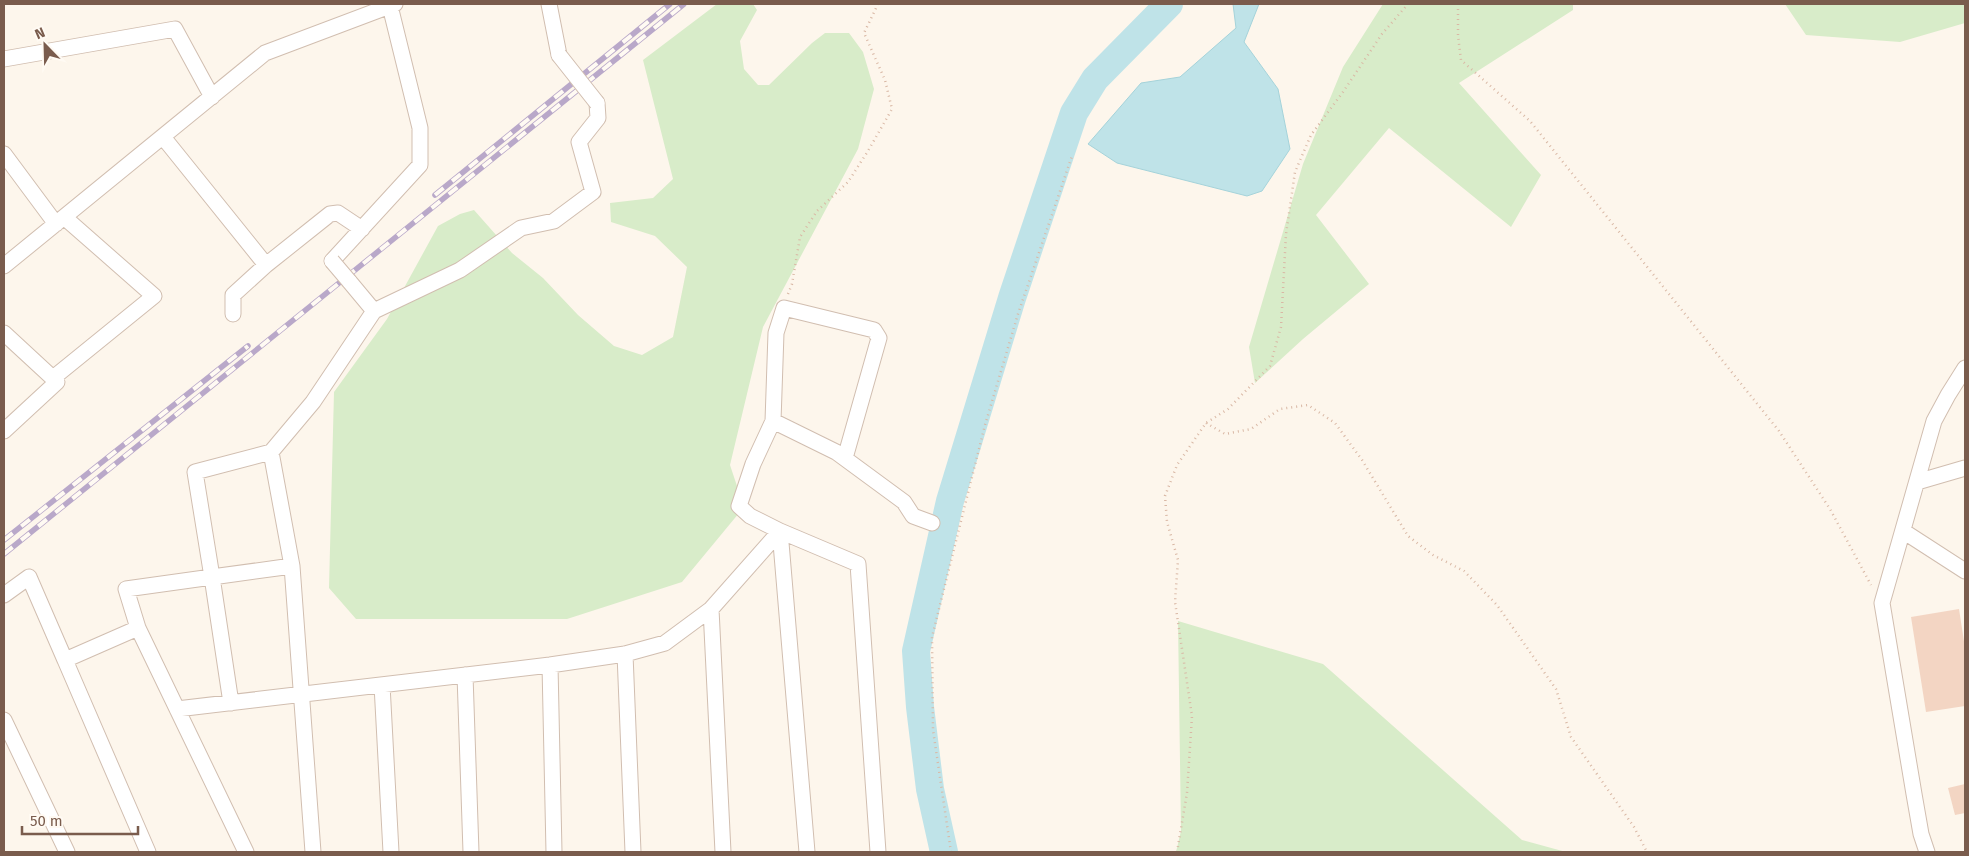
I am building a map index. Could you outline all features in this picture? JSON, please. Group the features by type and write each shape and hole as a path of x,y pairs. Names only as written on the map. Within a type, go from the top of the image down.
{"street":[{"path":"232,703 195,472 271,452 313,402 374,311 460,270 521,228 554,221 593,192 579,142 598,118 597,103 559,55 549,4"},
{"path":"4,266 265,53 393,5 420,128 420,165 332,261 374,311"},
{"path":"4,59 175,29 212,97"},
{"path":"163,137 266,265"},
{"path":"4,154 60,221 154,296 53,378"},
{"path":"233,314 232,295 330,214 338,213 362,229"},
{"path":"845,458 879,338 874,330 784,308 776,333 773,421 753,464 739,506 750,516 780,531 858,564 878,852"},
{"path":"4,333 57,382 4,431"},
{"path":"1927,852 1921,834 1882,604 1934,421 1965,368"},
{"path":"773,421 836,452 904,502 913,516 932,523"},
{"path":"271,452 292,566 313,852"},
{"path":"1917,482 1965,468"},
{"path":"177,709 550,665 625,654 665,643 711,609 780,531"},
{"path":"780,531 807,852"},
{"path":"1902,531 1965,571"},
{"path":"246,852 138,628 126,589 292,566"},
{"path":"4,595 29,577 148,852"},
{"path":"711,609 723,852"},
{"path":"64,660 138,628"},
{"path":"625,654 633,852"},
{"path":"550,665 554,852"},
{"path":"465,675 471,852"},
{"path":"382,685 391,852"},
{"path":"4,720 66,852"}],"path":[{"path":"784,308 792,284 800,237 817,211 848,182 892,109 885,80 864,33 878,4"},
{"path":"1178,852 1187,793 1192,716 1175,602 1178,560 1167,522 1165,496 1177,465 1206,423 1228,409 1270,366 1280,327 1286,234 1295,172 1311,135 1344,92 1382,34 1408,4"},
{"path":"1458,4 1458,36 1461,60 1530,120 1779,431 1830,509 1882,604"},
{"path":"951,852 933,730 932,637 985,425 1018,314 1072,156"},
{"path":"1206,423 1225,434 1251,429 1280,409 1308,405 1335,423 1362,460 1408,536 1433,555 1464,571 1497,605 1556,688 1571,737 1634,827 1647,852"}],"green space":[{"path":"717,4 753,4 757,10 740,41 744,69 758,85 769,85 812,43 825,33 849,33 863,52 874,89 858,149 763,327 730,465 744,507 682,582 567,619 356,619 329,588 334,392 387,319 438,226 460,214 474,210 512,253 543,278 578,315 614,346 642,355 673,337 687,267 655,236 611,222 610,203 653,198 673,179 643,60"},
{"path":"1383,4 1573,4 1573,10 1459,83 1541,175 1511,227 1389,128 1316,215 1369,284 1303,339 1255,383 1249,347 1303,164 1343,67"},
{"path":"1785,4 1965,4 1965,23 1900,42 1806,35"},
{"path":"1178,621 1323,664 1522,840 1566,852 1176,852 1181,831"}],"water":[{"path":"1233,4 1259,4 1244,42 1278,89 1290,149 1262,191 1247,196 1117,163 1088,144 1141,83 1180,77 1236,28"}],"building":[{"path":"1959,609 1965,648 1965,706 1926,712 1911,617"},
{"path":"1965,784 1965,813 1955,815 1948,788"}],"waterway":[{"path":"944,852 930,789 920,707 916,651 950,501 1012,298 1074,113 1095,79 1169,4"}],"railway":[{"path":"435,195 670,4"},
{"path":"4,554 684,4"},
{"path":"4,540 248,346"}]}
